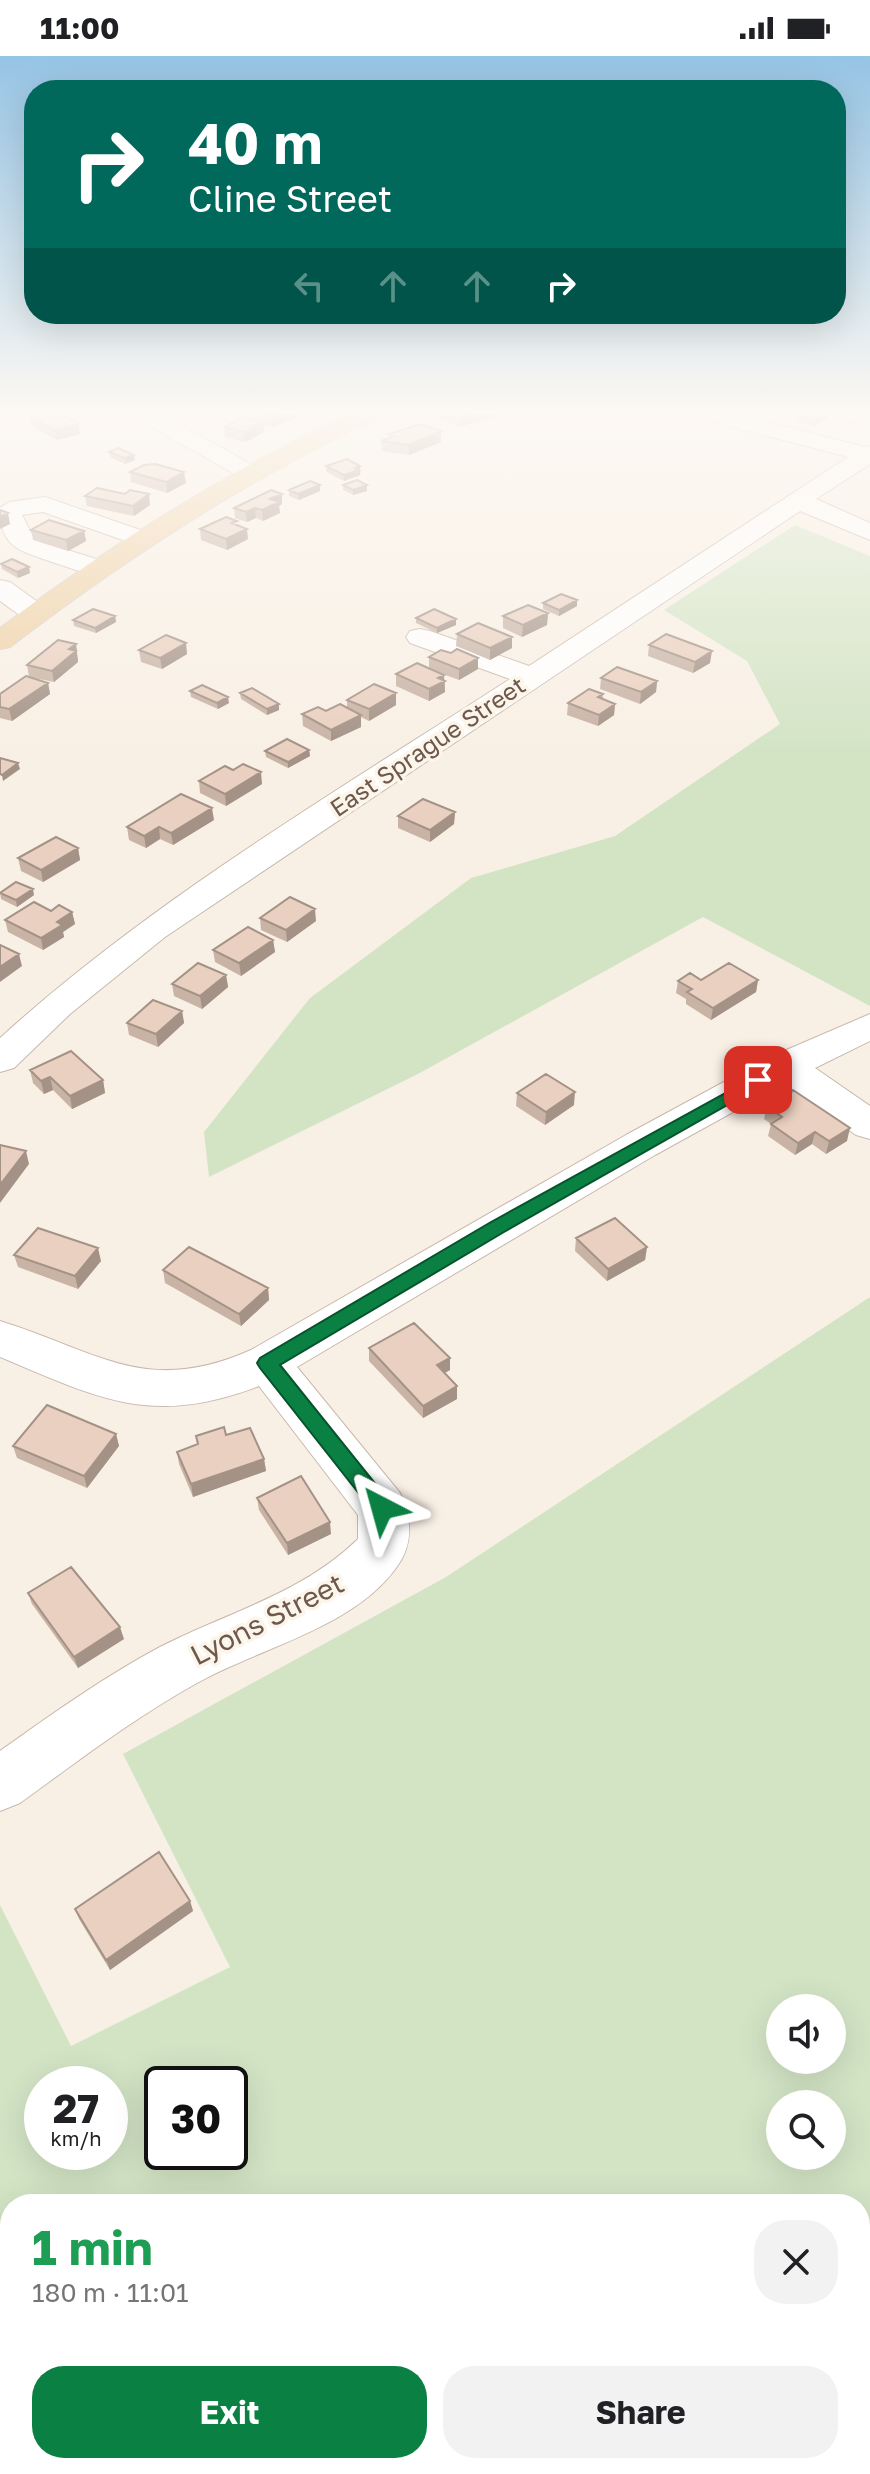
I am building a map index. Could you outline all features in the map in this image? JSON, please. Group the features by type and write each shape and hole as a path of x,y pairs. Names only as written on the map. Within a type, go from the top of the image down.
{"main road":[{"path":"0,641 97,568 159,527"}],"street":[{"path":"14,527 18,537 38,551 97,568"},
{"path":"109,527 140,538"},
{"name":"East Sprague Street","path":"0,1059 57,1006 152,929 760,527"},
{"path":"0,588 36,614"},
{"path":"422,668 432,641 533,677"},
{"path":"465,685 501,698"},
{"path":"0,1338 103,1378 157,1390 231,1380 267,1363 497,1227 784,1066 870,1026"},
{"path":"784,1066 870,1125"},
{"name":"Lyons Street","path":"0,1784 91,1719 181,1664 339,1588 379,1552 387,1528 382,1508 267,1363"}],"green space":[{"path":"792,527 799,527 870,556 870,1006 703,917 418,1074 209,1177 204,1132 310,998 471,878 615,836 780,724 747,661 664,610"},
{"path":"870,1297 870,2194 0,2194 0,1905 71,2046 230,1967 123,1754 446,1577"}],"building":[{"path":"37,527 71,527 84,531 66,540 31,530"},
{"path":"242,527 247,529 226,539 200,529"},
{"path":"12,559 29,567 17,572 1,564"},
{"path":"561,594 577,600 559,610 543,603"},
{"path":"528,605 548,613 523,625 503,616"},
{"path":"93,609 115,616 95,628 73,620"},
{"path":"434,609 456,619 437,628 416,618"},
{"path":"478,623 512,637 490,648 457,634"},
{"path":"666,634 712,651 695,662 649,645"},
{"path":"166,635 186,643 160,658 139,650"},
{"path":"58,640 76,644 69,649 76,651 52,671 27,665"},
{"path":"457,649 478,658 459,669 429,657 441,650 451,653"},
{"path":"417,663 444,675 438,678 445,681 429,689 396,674"},
{"path":"617,667 657,681 641,692 601,678"},
{"path":"26,676 48,683 9,709 0,707 0,694"},
{"path":"374,684 396,693 369,709 347,700"},
{"path":"202,685 228,697 217,703 190,691"},
{"path":"252,688 279,704 267,709 240,693"},
{"path":"589,689 603,694 598,697 615,704 599,715 568,703"},
{"path":"340,704 361,715 331,730 302,714 318,707 326,711"},
{"path":"287,739 309,750 288,762 265,751"},
{"path":"0,758 18,763 2,775"},
{"path":"243,764 261,772 225,794 199,781 225,766 233,770"},
{"path":"181,794 212,808 171,833 159,827 144,836 127,827"},
{"path":"423,799 455,812 430,830 398,816"},
{"path":"56,837 78,848 41,870 18,858"},
{"path":"16,882 33,889 16,900 0,893"},
{"path":"290,897 315,909 286,930 260,918"},
{"path":"34,902 51,911 59,905 72,912 57,922 62,925 41,938 5,920"},
{"path":"248,927 273,940 239,963 213,950"},
{"path":"0,945 19,954 0,967"},
{"path":"198,963 226,975 200,996 172,984"},
{"path":"729,963 758,980 713,1008 687,992 692,989 678,981 690,973 701,980"},
{"path":"153,1000 182,1011 156,1034 127,1023"},
{"path":"71,1051 103,1080 70,1096 50,1077 41,1081 30,1070"},
{"path":"546,1074 575,1092 546,1112 517,1093"},
{"path":"793,1090 850,1128 829,1141 815,1132 798,1143 771,1124 782,1117 767,1106"},
{"path":"0,1145 26,1151 0,1185"},
{"path":"615,1218 647,1247 608,1269 576,1238"},
{"path":"38,1228 98,1248 75,1276 14,1255"},
{"path":"189,1247 268,1288 239,1314 163,1270"},
{"path":"414,1323 450,1358 437,1365 457,1386 423,1406 369,1348"},
{"path":"47,1405 116,1434 84,1476 13,1446"},
{"path":"224,1427 226,1435 250,1428 264,1459 191,1484 177,1452 198,1444 196,1436"},
{"path":"301,1476 330,1522 287,1543 257,1498"},
{"path":"71,1567 120,1627 74,1657 28,1593"},
{"path":"159,1852 190,1901 106,1960 75,1909"}],"route":[{"path":"382,1508 267,1363 497,1227 758,1080"}]}
